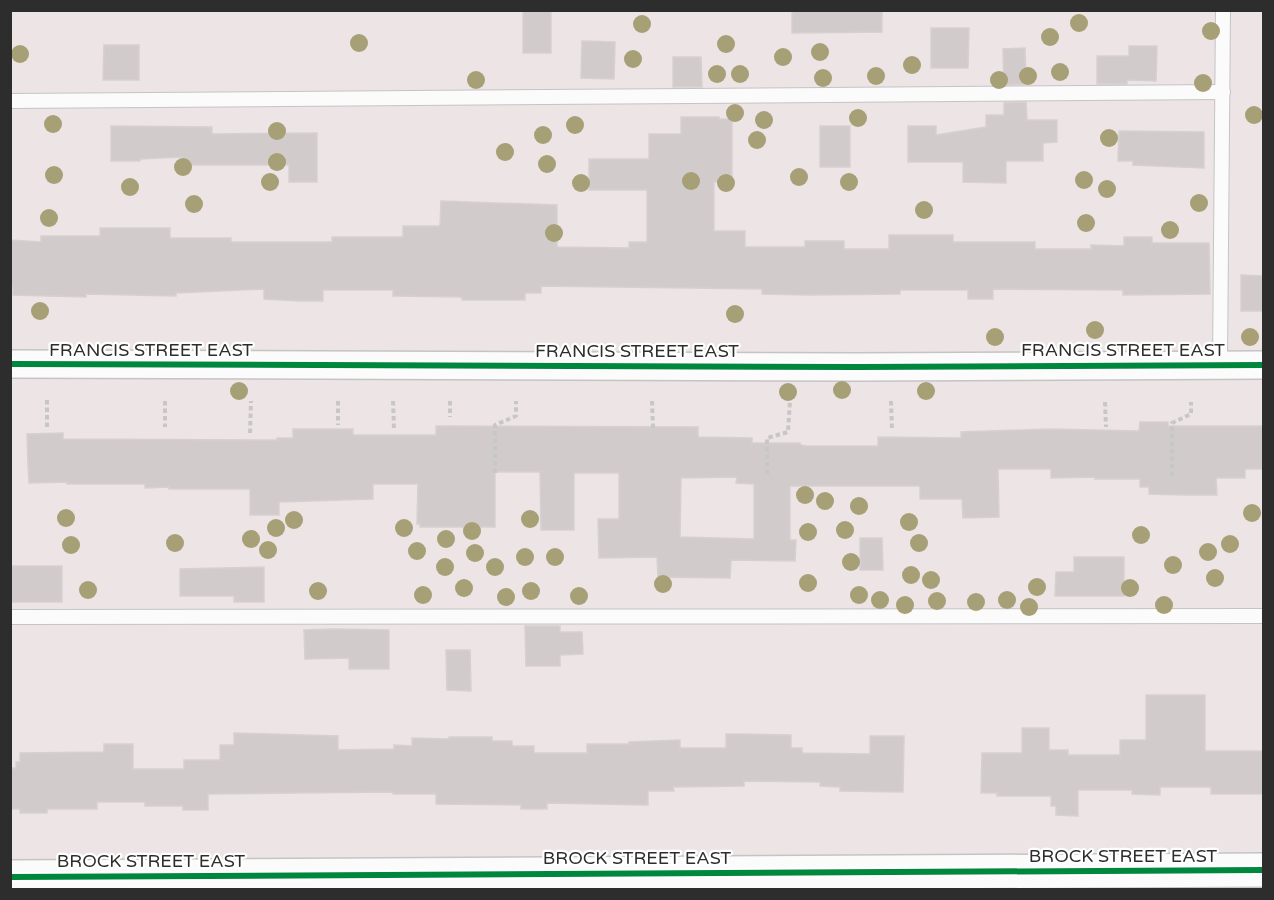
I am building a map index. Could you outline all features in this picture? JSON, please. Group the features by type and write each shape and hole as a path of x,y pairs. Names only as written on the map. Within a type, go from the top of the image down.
{"street":[{"name":"FRANCIS STREET EAST","path":"10,364 858,367 1263,364"},
{"name":"BROCK STREET EAST","path":"10,877 1263,870"}],"lane":[{"path":"1220,364 1223,10"},
{"path":"10,101 1223,92"},
{"path":"10,617 1263,616"}],"path":[{"path":"47,400 47,427"},
{"path":"165,401 165,427"},
{"path":"250,433 251,401"},
{"path":"338,401 338,425"},
{"path":"393,401 394,429"},
{"path":"450,401 450,417"},
{"path":"495,473 495,425 516,416 516,401"},
{"path":"652,401 653,428"},
{"path":"767,474 767,438 788,432 790,401"},
{"path":"891,401 891,429"},
{"path":"1105,402 1106,427"},
{"path":"1172,476 1172,423 1191,414 1191,402"}],"building":[{"path":"523,10 551,10 551,53 523,53"},
{"path":"792,10 882,10 882,32 792,33"},
{"path":"931,28 969,28 968,68 931,68"},
{"path":"582,41 615,42 614,79 581,78"},
{"path":"104,45 139,45 139,80 103,80"},
{"path":"1129,46 1157,46 1156,81 1127,80 1127,84 1097,84 1097,56 1129,56"},
{"path":"1025,48 1026,84 1004,85 1003,49"},
{"path":"673,57 701,57 702,87 673,87"},
{"path":"1026,102 1027,120 1057,120 1057,142 1043,143 1043,161 1006,161 1006,183 963,182 963,162 908,162 908,126 936,126 936,135 986,127 986,115 1004,115 1004,103"},
{"path":"681,117 732,119 732,182 714,182 714,231 745,231 745,247 805,247 805,241 844,241 844,249 889,249 889,235 953,235 953,242 1035,242 1035,249 1091,249 1091,245 1124,246 1124,237 1152,237 1152,243 1209,243 1210,294 1123,295 1123,290 993,289 993,299 968,299 968,290 900,290 900,294 808,295 762,294 762,289 541,286 541,293 525,293 525,300 462,300 462,297 393,296 393,290 323,290 323,301 300,301 264,299 264,289 176,293 176,296 86,294 86,297 13,295 13,287 10,287 10,240 41,242 41,236 100,236 100,228 170,228 170,238 231,238 231,242 332,242 332,237 403,237 403,226 440,226 441,201 557,205 557,247 629,248 629,242 647,242 647,190 589,190 589,159 649,159 649,134 681,134"},
{"path":"111,126 212,127 212,134 317,133 317,182 289,182 289,165 183,165 183,157 111,161"},
{"path":"820,126 850,126 850,167 820,167"},
{"path":"1119,131 1204,132 1204,168 1133,165 1133,161 1118,161"},
{"path":"1241,275 1263,276 1263,311 1241,311"},
{"path":"1140,422 1168,422 1168,426 1263,426 1263,469 1245,469 1245,478 1216,478 1217,495 1185,495 1149,494 1149,487 1140,487 1140,479 1051,478 1051,469 998,469 999,517 963,518 962,499 920,499 920,486 790,486 790,540 796,540 795,561 731,560 730,578 658,577 657,557 599,558 598,519 619,519 619,473 574,473 574,530 541,530 540,472 495,472 495,527 420,527 420,524 417,524 418,484 373,484 373,499 279,502 279,515 250,515 250,489 169,489 169,487 145,488 145,484 29,483 27,434 63,433 63,439 277,440 277,438 293,438 293,429 353,429 353,435 436,435 436,426 698,427 698,437 752,438 752,443 878,446 878,437 961,438 961,432 1050,429 1139,431","holes":["737,477 736,483 754,484 754,539 680,537 681,478"]},
{"path":"860,538 882,538 883,570 860,570"},
{"path":"1074,557 1124,557 1124,596 1055,596 1056,572 1074,572"},
{"path":"10,566 62,566 62,602 10,602"},
{"path":"264,567 264,602 234,602 234,596 180,596 180,569"},
{"path":"525,626 560,626 560,632 582,632 583,654 560,655 560,666 526,666"},
{"path":"304,630 389,630 389,669 349,669 349,658 305,659"},
{"path":"446,650 470,650 471,691 447,690"},
{"path":"1146,695 1205,695 1205,751 1263,751 1263,794 1211,794 1211,787 1160,787 1160,795 1132,794 1132,790 1078,790 1078,816 1056,815 1056,806 1051,806 1051,796 997,796 997,793 981,793 982,753 1022,753 1022,728 1049,728 1049,750 1068,750 1068,755 1120,755 1120,740 1146,740"},
{"path":"234,733 338,736 338,750 394,749 394,745 412,746 412,738 492,737 492,741 512,741 512,746 534,746 534,753 587,753 587,744 629,744 629,742 680,740 680,748 726,748 726,734 740,734 791,735 791,748 802,748 802,753 870,754 870,736 904,736 903,792 840,791 840,787 820,786 820,782 744,781 744,786 673,787 674,791 648,791 648,805 547,803 547,809 521,809 521,805 436,804 436,794 393,794 393,792 208,794 208,810 183,810 183,806 145,806 145,802 97,802 97,809 47,809 47,813 20,813 20,809 10,809 10,768 16,768 16,762 20,762 20,753 104,752 104,744 133,744 133,769 184,769 184,760 220,760 220,745 234,745"}],"cycle path":[{"path":"10,364 858,367 1264,365"},
{"path":"10,877 1264,870"}]}
